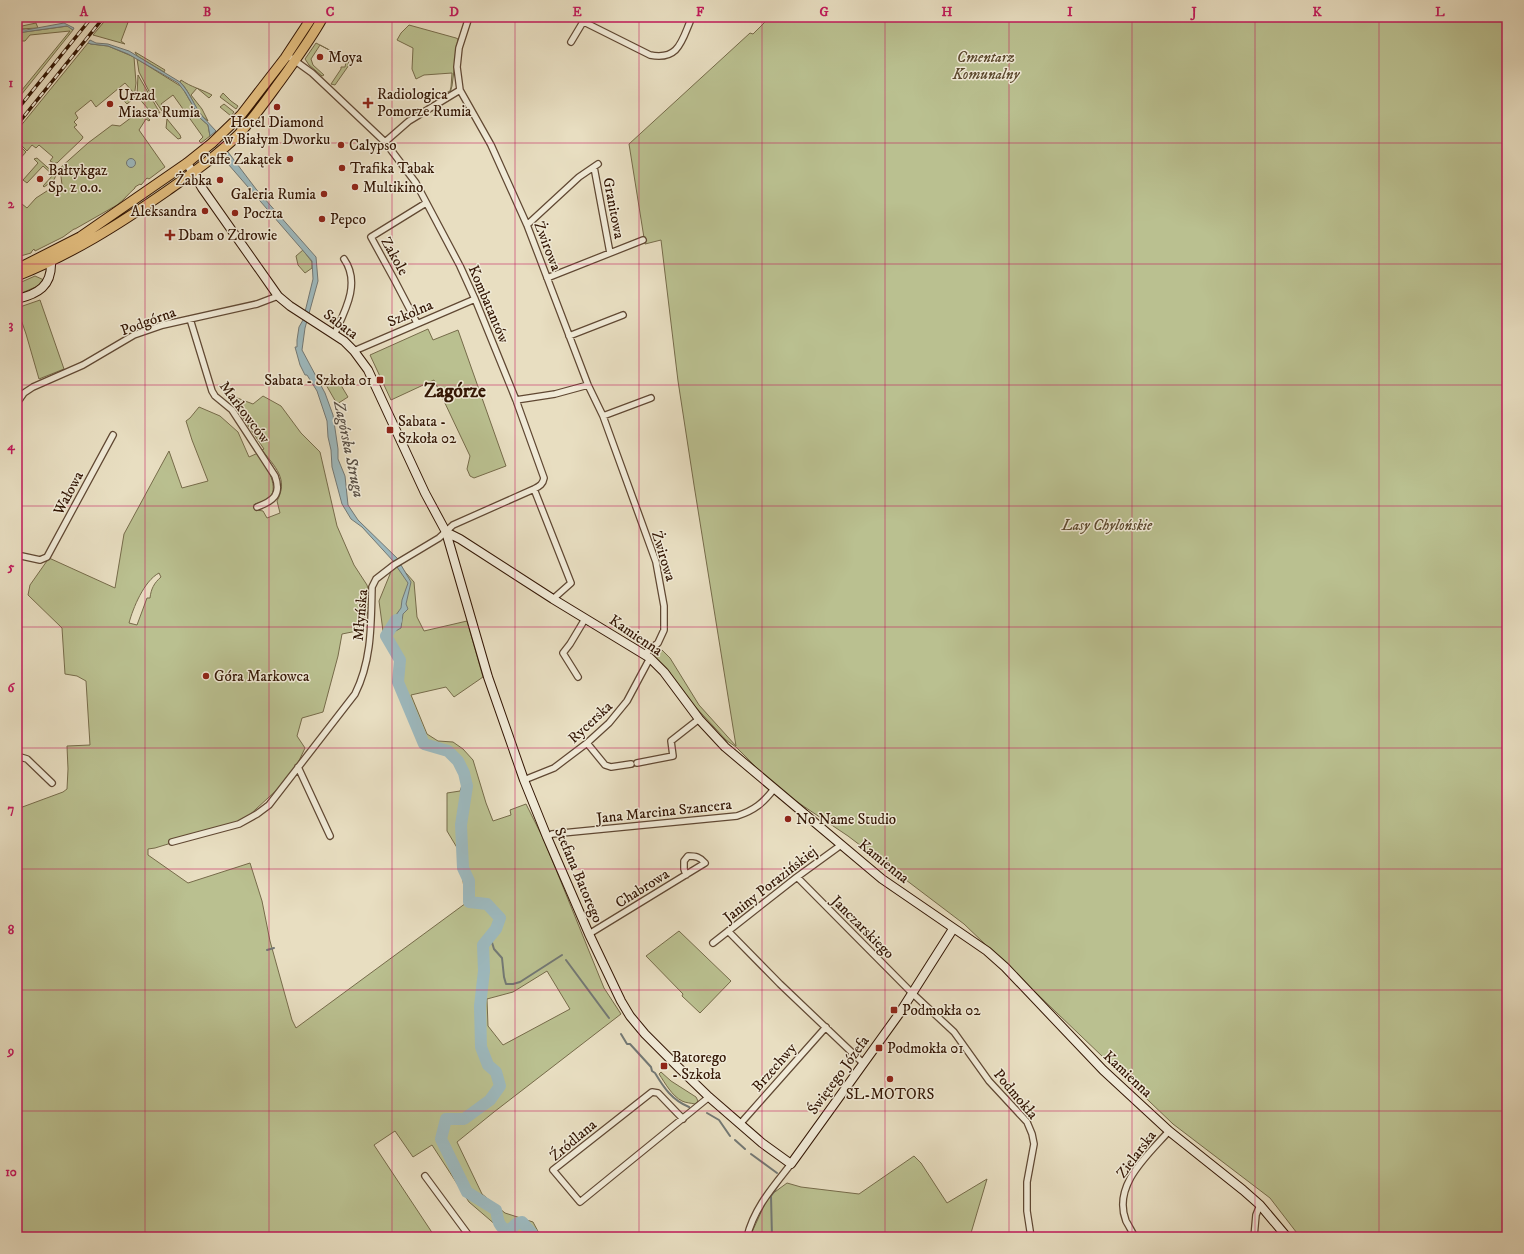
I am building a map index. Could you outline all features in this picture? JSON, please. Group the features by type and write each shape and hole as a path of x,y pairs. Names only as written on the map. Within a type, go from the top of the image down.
{"main road":[{"path":"17,269 80,237 187,163 212,143 233,124 287,55 312,17"},
{"path":"17,276 51,262 111,229 210,160 238,134 255,114 295,61 323,17"}],"street":[{"path":"385,142 409,121 460,90 457,67 459,48 469,17"},
{"path":"571,42 585,19 650,55 668,55 677,50 692,17"},
{"name":"Kombatantów","path":"287,55 328,88 385,142 413,178 460,266 516,400 544,472 544,482 534,489"},
{"name":"Żwirowa","path":"460,90 491,145 527,225 588,385 603,416 656,562 663,594 665,619 664,630 658,644 647,656"},
{"name":"Sabata","path":"187,163 278,296 290,306 334,335 354,351 368,370 425,493 446,532"},
{"name":"Granitowa","path":"527,225 579,177 596,165 610,253"},
{"name":"Zakole","path":"417,323 371,238 426,203"},
{"name":"Granitowa","path":"547,278 643,240"},
{"path":"334,335 348,306 351,293 350,267 344,259"},
{"path":"17,299 37,292 45,286 50,274 51,262"},
{"path":"17,264 28,264"},
{"name":"Podgórna","path":"17,403 24,394 33,387 83,365 134,335 162,325 257,304 278,296"},
{"name":"Szkolna","path":"354,351 475,299"},
{"path":"569,336 623,314"},
{"name":"Markowców","path":"190,319 212,391 215,396 232,410 275,476 278,488 275,497 269,502 257,507"},
{"path":"516,400 555,394 588,385"},
{"path":"603,416 651,398"},
{"name":"Wałowa","path":"17,555 40,560 47,557 113,435"},
{"path":"534,489 571,583 553,599"},
{"name":"Młyńska","path":"172,842 239,824 269,805 355,694 365,665 372,634 372,587 376,579 401,560 439,538 453,525 534,489"},
{"name":"Kamienna","path":"446,532 460,539 553,599 647,656 664,672 699,719 725,747 887,883 987,951 1005,967 1103,1070 1169,1131 1229,1177 1260,1205 1287,1237"},
{"name":"Stefana Batorego","path":"446,532 488,677 524,780 547,837 612,985 630,1016 665,1055 709,1097 776,1155 790,1164"},
{"path":"578,676 563,653 585,619"},
{"name":"Rycerska","path":"524,780 554,768 587,743 609,723 628,701 647,656"},
{"path":"587,743 605,765 611,767 673,756 671,741 699,719"},
{"path":"17,756 27,759 52,783"},
{"path":"298,767 330,836"},
{"name":"Jana Marcina Szancera","path":"547,837 552,834 738,816 763,802 774,789"},
{"name":"Janiny Porazińskiej","path":"713,943 797,877 841,845"},
{"name":"Chabrowa","path":"589,934 686,875"},
{"name":"Janczarskiego","path":"797,877 912,993"},
{"name":"Świętego Józefa","path":"747,1237 750,1226 766,1195 863,1063 912,993 953,929"},
{"path":"728,932 863,1063"},
{"name":"Podmokła","path":"912,993 954,1032 989,1081 1027,1122 1034,1144 1027,1182 1027,1211 1031,1237"},
{"name":"Brzechwy","path":"740,1124 826,1027"},
{"name":"Źródlana","path":"683,1119 658,1093 652,1092 553,1170 580,1202 683,1119 709,1097"},
{"name":"Zielarska","path":"1135,1237 1126,1220 1123,1205 1125,1189 1135,1171 1169,1131"},
{"path":"425,1176 470,1237"},
{"path":"1254,1237 1256,1215 1260,1205"}],"green space":[{"path":"108,17 130,17 121,41 125,44 93,35"},
{"name":"Lasy Chylońskie","path":"770,17 1507,17 1507,1237 1300,1237 1270,1198 1173,1124 964,924 848,836 778,789 736,747 726,740 690,701 668,670 653,656 656,651 662,650 670,658 699,705 736,746 678,381 661,240 645,244 629,144 750,33 753,34"},
{"path":"36,23 38,28 19,29 22,26"},
{"path":"409,25 458,39 452,86 450,93 445,96 444,94 450,91 452,73 424,75 416,79 412,69 413,48 397,40 401,33"},
{"path":"68,26 73,30 17,100 17,96 70,31 30,35 25,41 20,41 17,38 17,33"},
{"path":"88,43 108,46 134,57 136,83 134,98 127,104 123,100 133,92 125,83 96,107 91,100 75,113 78,118 74,122 77,125 74,127 83,137 57,163 50,161 53,157 39,145 36,148 32,145 27,151 22,146 19,147 17,145 17,136 22,131 19,128"},
{"path":"316,43 320,45 311,59 313,65 324,75 322,76 309,65 305,59"},
{"path":"322,46 349,60 349,65 335,85 331,84 341,67 345,67 346,62 342,60 340,56"},
{"path":"135,52 165,70 164,72 137,56"},
{"path":"137,59 182,87 200,118 208,125 210,136 201,143 199,141 203,137 173,95 161,104 164,108 162,111 151,95 139,72"},
{"path":"138,75 160,113 149,110 137,96"},
{"path":"181,80 197,88 191,95 202,109 208,121 199,113 184,86 180,82"},
{"path":"198,88 204,91 212,95 209,98"},
{"path":"223,93 238,106 236,109 220,97"},
{"path":"224,104 234,112 231,116 220,107"},
{"path":"135,109 139,110 150,120 149,121 146,119 139,130 165,167 149,179 147,178 141,185 140,184 135,187 117,205 74,229 63,237 35,251 34,249 31,253 17,257 17,200 27,208 36,198 50,189 50,186 53,184 54,189 57,189 62,185 60,168 88,143 112,125 120,126 132,117"},
{"path":"167,119 181,138 178,139 166,128"},
{"path":"21,147 26,152 17,162 17,151"},
{"path":"37,158 56,175 54,180 44,187 43,186 53,175 43,166 27,183 23,180 38,163 34,159"},
{"path":"303,250 312,262 312,268 305,273 298,265 296,256"},
{"path":"35,276 44,280 38,286 17,295 17,284"},
{"path":"40,300 64,369 39,379 17,308"},
{"path":"428,329 433,340 458,330 506,466 474,478 470,476 467,469 470,456 434,380 391,400 370,355"},
{"path":"336,377 348,397 337,404 325,383"},
{"path":"232,396 253,404 263,396 281,406 301,433 320,452 337,526 354,565 367,585 370,596 370,609 357,631 342,634 338,656 323,712 302,718 297,736 305,748 297,765 281,786 243,821 148,849 148,855 188,883 250,863 262,901 270,941 292,1020 296,1028 466,903 459,851 447,831 447,793 460,791 464,780 464,770 449,752 423,742 396,685 397,648 383,631 379,601 390,574 390,569 398,564 414,582 417,617 424,631 467,621 483,677 454,697 446,687 411,695 427,734 438,741 453,742 463,749 473,760 493,821 511,815 510,810 526,804 544,840 604,988 621,1014 457,1142 482,1194 505,1213 533,1222 541,1237 514,1237 504,1232 469,1202 432,1145 413,1157 395,1131 374,1145 435,1237 17,1237 17,809 63,792 67,789 67,746 90,745 86,681 77,676 65,674 62,628 28,595 30,585 49,558 115,588 124,534 169,451 182,488 208,481 186,421 199,407 220,416 238,432 249,457 258,453 270,474 273,492 270,497 255,504 257,510 263,511 267,518 280,513 277,501 282,486 279,474 272,462 262,450 264,449 245,421","holes":["159,573 161,577 153,586 150,598 147,598 137,625 129,623 133,610 144,588","547,971 570,1009 503,1045 488,1026 487,999 513,992"]},
{"path":"679,931 731,981 700,1013 682,996 683,994 646,956"},
{"path":"661,1072 671,1081 696,1097 698,1101 695,1104 678,1099 659,1074"},
{"path":"914,1156 921,1163 947,1203 987,1179 971,1233 972,1237 757,1237 752,1232 768,1197 787,1183 801,1187 859,1194"}],"water":[{"path":"64,23 74,28 73,30 67,26 17,33 17,29 26,30"},
{"path":"90,40 96,43 108,44 129,51 180,82 187,90 200,113 216,131 210,136 208,125 200,118 178,83 128,54 108,46 88,43"},
{"path":"228,152 256,189 316,257 318,281 305,328 302,350 325,393 333,415 338,459 345,476 348,505 358,520 400,561 394,562 362,527 351,519 342,504 332,467 327,421 317,391 307,375 305,375 300,365 295,347 297,347 299,327 303,320 313,279 312,261 222,157"},
{"path":"131,158 136,163 131,168 126,163"},
{"path":"401,565 411,582 406,604 408,609 403,614 401,628 394,632 392,630 388,634 386,632 389,628 388,626 401,608 408,583 397,567"}],"waterway":[{"name":"Zagórska Struga","path":"396,620 386,636 400,660 398,682 424,744 448,751 458,761 464,773 467,786 461,825 463,868 469,881 469,902 487,904 500,918 496,929 483,945 484,971 480,1006 481,1047 488,1065 496,1072 500,1086 490,1100 464,1119 446,1119 441,1139 467,1192 496,1210 499,1222 504,1229 507,1230 522,1222 535,1237"},
{"path":"490,936 494,949 502,958 506,984 520,982 562,955"},
{"path":"267,950 274,948"},
{"path":"566,960 609,1018"},
{"path":"621,1034 627,1044 630,1044 651,1067 652,1071 669,1093 678,1101 689,1107"},
{"path":"707,1113 719,1120 730,1136"},
{"path":"735,1140 745,1149"},
{"path":"751,1154 777,1173"},
{"path":"772,1237 771,1196 783,1178"}],"railway":[{"path":"17,110 92,17"},
{"path":"17,125 104,17"}],"place":[{"name":"Moya","path":"320,57"},
{"name":"Radiologica Pomorze Rumia","path":"368,103"},
{"name":"Urzad Miasta Rumia","path":"110,104"},
{"name":"Hotel Diamond w Białym Dworku","path":"277,107"},
{"name":"Calypso","path":"341,145"},
{"name":"Caffe Zakątek","path":"290,159"},
{"name":"Trafika Tabak","path":"342,168"},
{"name":"Bałtykgaz Sp. z o.o.","path":"40,179"},
{"name":"Żabka","path":"220,180"},
{"name":"Multikino","path":"355,187"},
{"name":"Galeria Rumia","path":"324,194"},
{"name":"Aleksandra","path":"205,211"},
{"name":"Poczta","path":"235,213"},
{"name":"Pepco","path":"322,219"},
{"name":"Dbam o Zdrowie","path":"170,235"},
{"name":"Sabata - Szkoła 01","path":"380,380"},
{"name":"Sabata - Szkoła 02","path":"390,430"},
{"name":"Góra Markowca","path":"206,676"},
{"name":"No Name Studio","path":"788,819"},
{"name":"Podmokła 02","path":"894,1010"},
{"name":"Podmokła 01","path":"879,1048"},
{"name":"Batorego - Szkoła","path":"664,1066"},
{"name":"SL-MOTORS","path":"890,1079"}],"district":[{"name":"Zagórze","path":"455,390"}],"park label":[{"name":"Cmentarz Komunalny","path":"986,66"}]}
